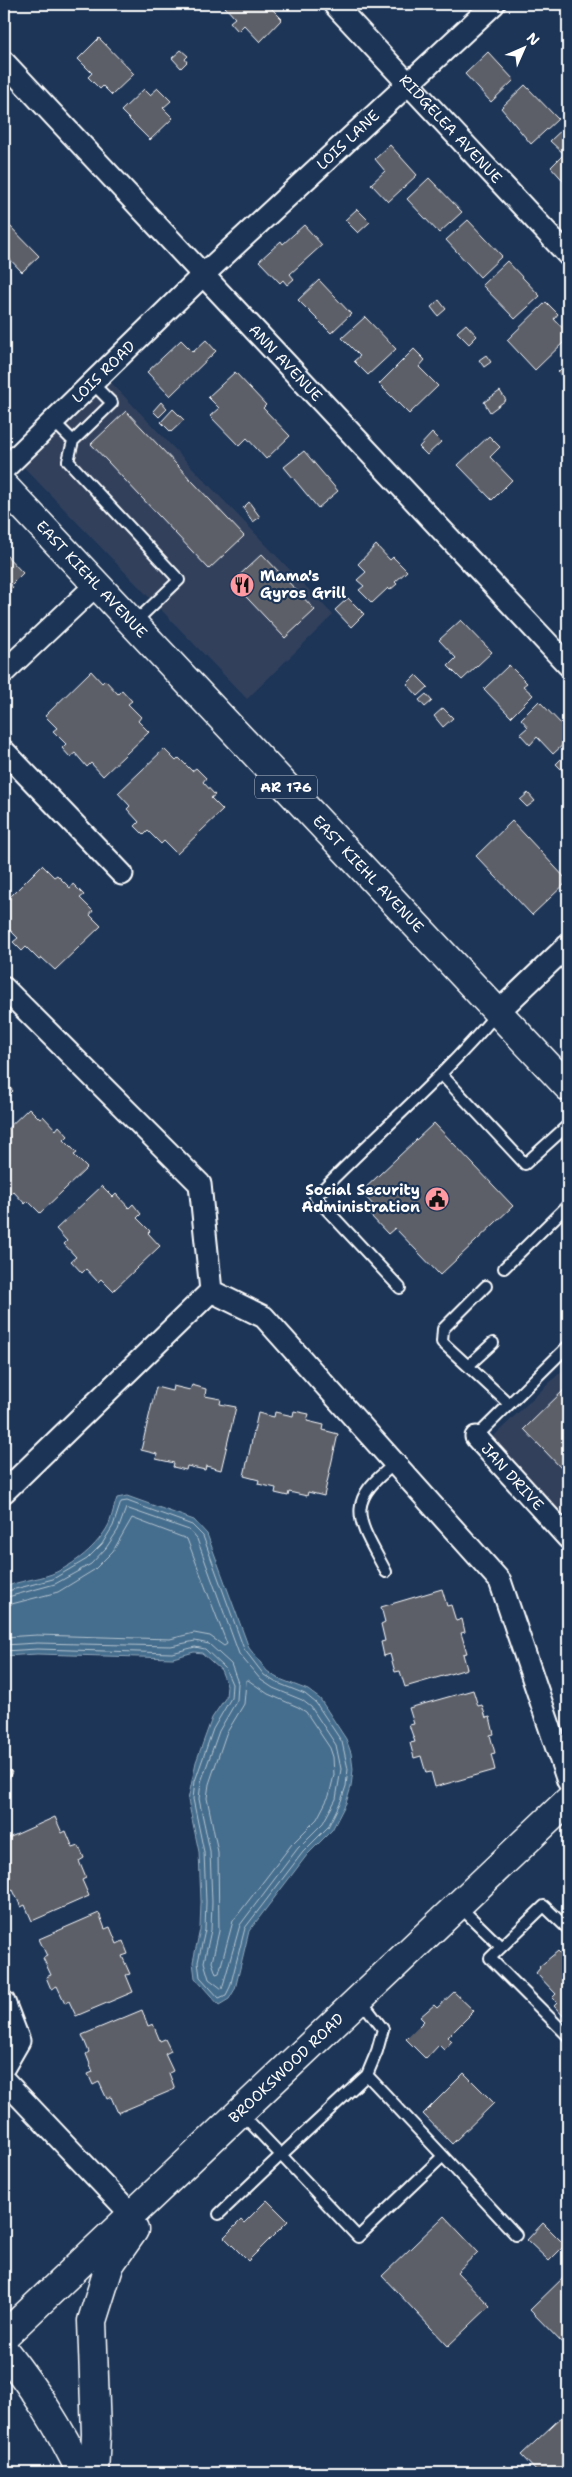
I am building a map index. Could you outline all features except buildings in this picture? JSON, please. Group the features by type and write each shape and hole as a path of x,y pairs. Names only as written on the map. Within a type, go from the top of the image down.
{"main road":[{"name":"EAST KIEHL AVENUE","path":"4,486 568,1087"},
{"name":"BROOKSWOOD ROAD","path":"4,2336 568,1801"},
{"path":"94,2473 96,2434 92,2321 110,2264 168,2182"},
{"path":"4,2350 28,2381 65,2437 81,2473"}],"street":[{"name":"RIDGELEA AVENUE","path":"334,4 568,255"},
{"name":"LOIS LANE","path":"203,275 494,4"},
{"name":"ANN AVENUE","path":"4,62 568,665"},
{"name":"LOIS ROAD","path":"4,469 203,275"},
{"path":"4,672 96,584"},
{"path":"4,751 122,874"},
{"path":"498,1012 568,945"},
{"path":"4,988 200,1184 211,1291"},
{"path":"211,1291 264,1317 500,1582 568,1781"},
{"path":"4,1492 211,1291"},
{"name":"JAN DRIVE","path":"476,1437 568,1538"},
{"path":"4,2002 19,2040 4,2067"},
{"path":"4,2080 132,2215"}],"lane":[{"path":"92,383 112,403 73,441 68,461 179,580 134,624"},
{"path":"53,421 73,441"},
{"path":"400,1288 315,1198 466,1050 498,1012"},
{"path":"441,1074 525,1164 568,1125"},
{"path":"504,1268 568,1205"},
{"path":"486,1286 443,1329 442,1342 509,1404"},
{"path":"469,1365 493,1343"},
{"path":"476,1437 568,1346"},
{"path":"386,1572 359,1517 359,1504 381,1474 395,1464"},
{"path":"458,1906 501,1947"},
{"path":"568,1930 544,1906 490,1958 568,2036"},
{"path":"219,2214 367,2075 377,2051 383,2029 360,1999"},
{"path":"367,2075 516,2235"},
{"path":"241,2113 358,2237 443,2156"}],"shaded area":[{"path":"102,373 333,615 247,699 15,458"},
{"path":"568,1365 568,1548 477,1452"}],"water":[{"path":"127,1496 194,1520 207,1534 249,1648 267,1671 277,1678 308,1690 320,1699 346,1739 351,1753 353,1769 351,1787 346,1803 332,1830 307,1855 249,1931 235,1989 229,1999 219,2005 195,1978 193,1962 200,1929 201,1902 199,1852 188,1800 196,1762 212,1718 226,1697 227,1685 221,1670 202,1653 194,1652 173,1658 37,1654 4,1656 4,1588 52,1574 77,1560 99,1540 109,1524 117,1498"}],"place":[{"name":"Mama's Gyros Grill","path":"242,585"},
{"name":"Social Security Administration","path":"437,1199"}]}
